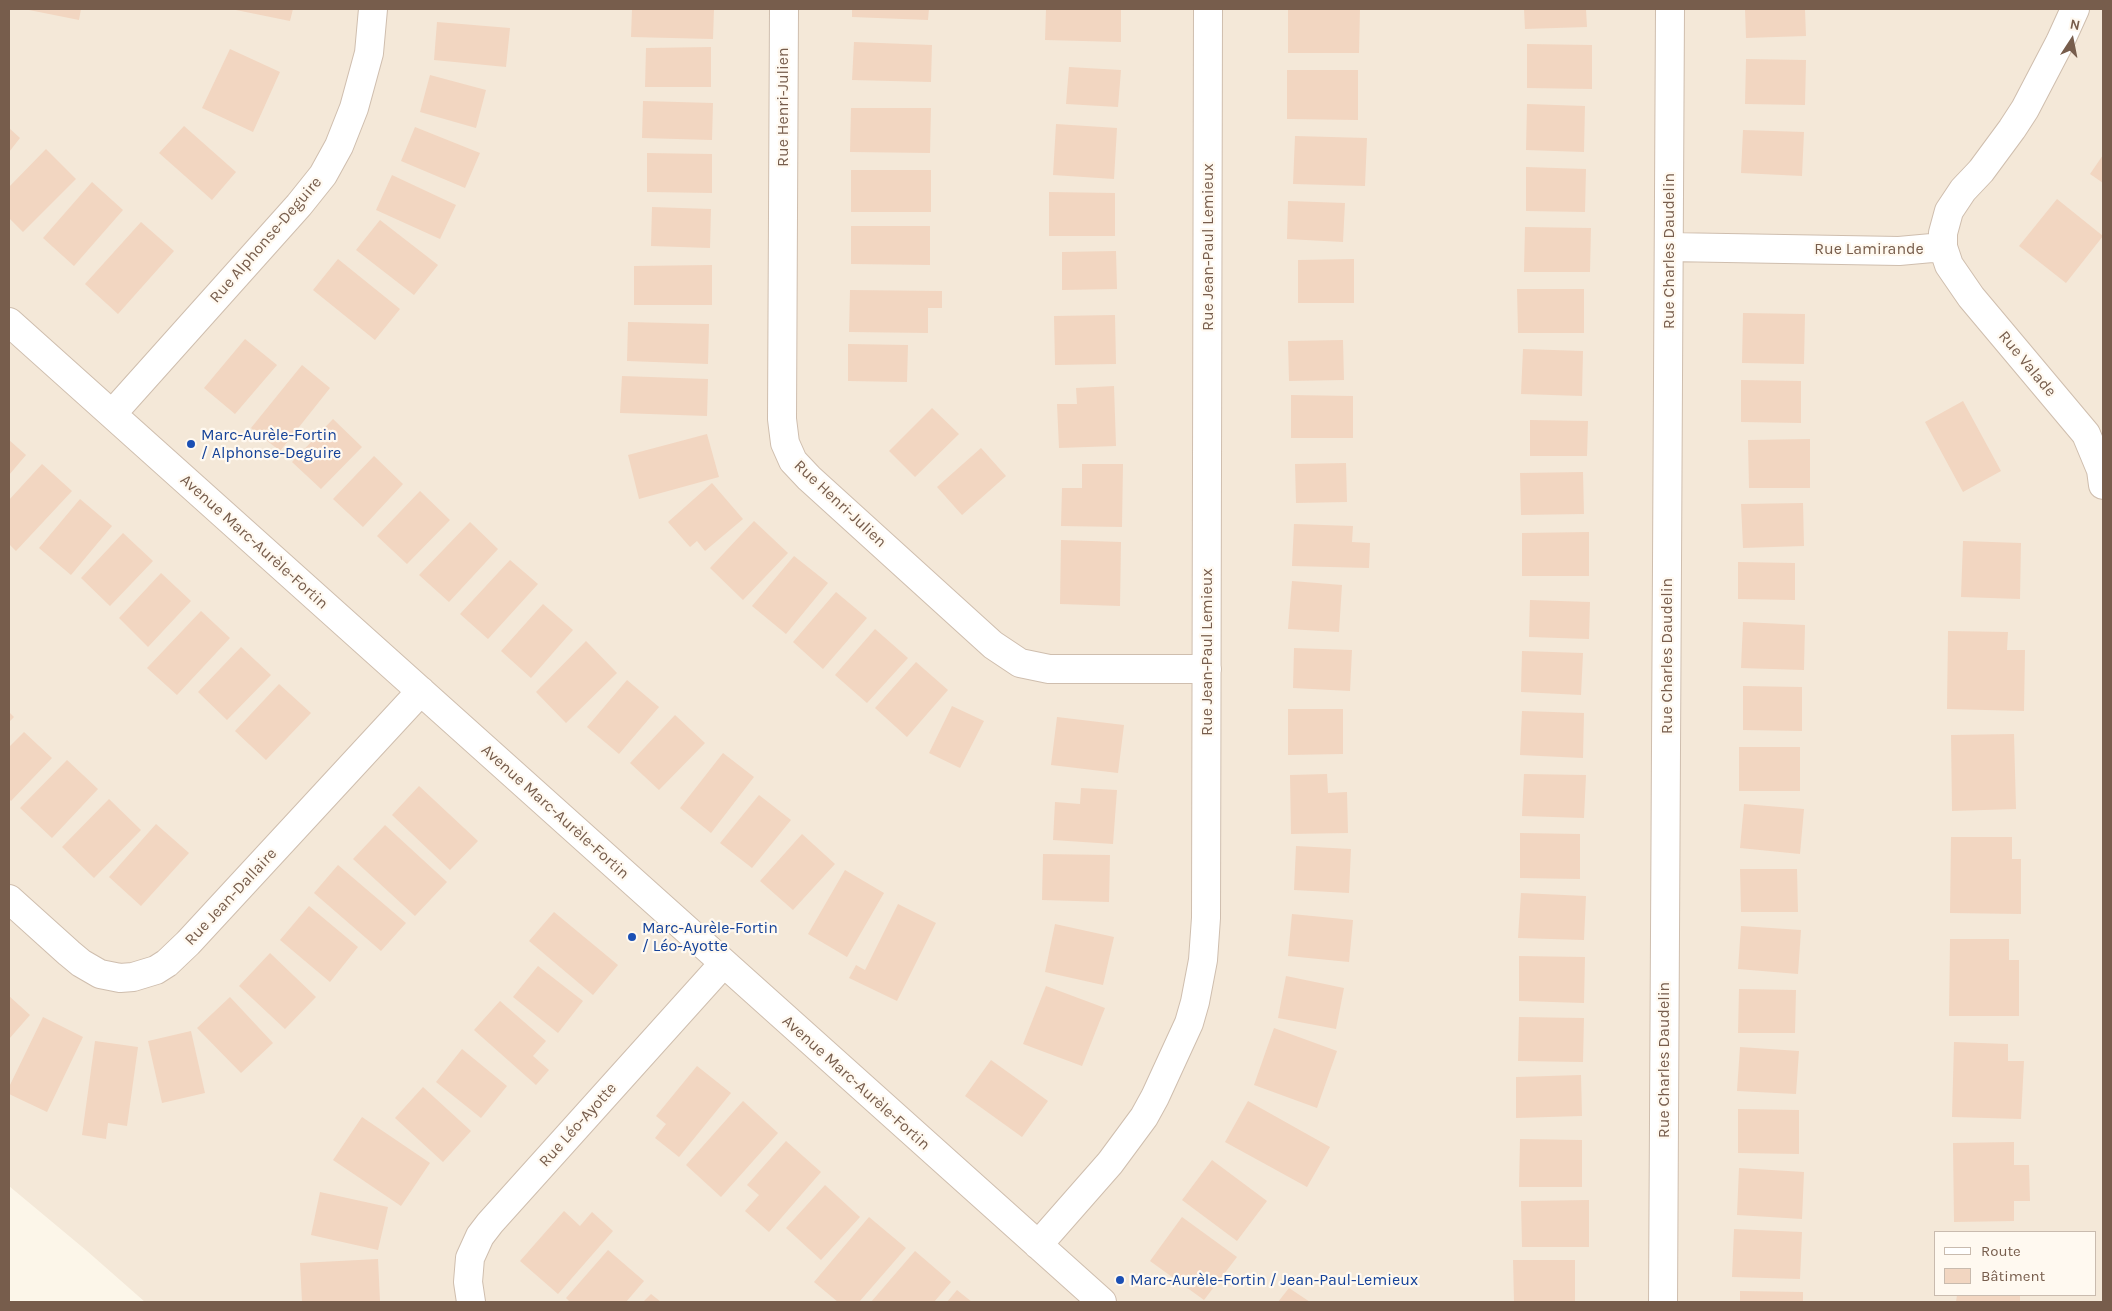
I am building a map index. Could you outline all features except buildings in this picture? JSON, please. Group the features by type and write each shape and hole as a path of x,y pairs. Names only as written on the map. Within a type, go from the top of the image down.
{"street":[{"name":"Rue Alphonse-Deguire","path":"112,414 324,175 339,146 354,108 368,53 373,9"},
{"name":"Rue Henri-Julien","path":"784,9 782,419 785,443 793,461 809,478 993,645 1020,663 1049,669 1207,669"},
{"name":"Rue Jean-Paul Lemieux","path":"1038,1245 1092,1184 1144,1117 1169,1071 1195,1002 1206,932 1208,9"},
{"name":"Rue Charles Daudelin","path":"1662,1302 1670,9"},
{"name":"Rue Lamirande","path":"1669,247 1898,252 1943,247 1945,222 1954,203 1981,171 2025,109 2075,9"},
{"name":"Rue Valade","path":"1943,247 1949,265 1971,297 2086,434 2101,470 2103,485"},
{"name":"Avenue Marc-Aurèle-Fortin","path":"9,322 1102,1302"},
{"name":"Rue Jean-Dallaire","path":"9,899 68,953 100,974 120,978 133,978 156,970 183,949 421,691"},
{"name":"Rue Léo-Ayotte","path":"471,1302 468,1282 470,1258 480,1236 490,1222 723,964"}],"shaded area":[{"path":"9,9 2103,9 2103,1302 145,1302 9,1186"}],"place":[{"name":"Marc-Aurèle-Fortin / Alphonse-Deguire","path":"191,444"},
{"name":"Marc-Aurèle-Fortin / Léo-Ayotte","path":"632,937"},
{"name":"Marc-Aurèle-Fortin / Jean-Paul-Lemieux","path":"1120,1280"}]}
